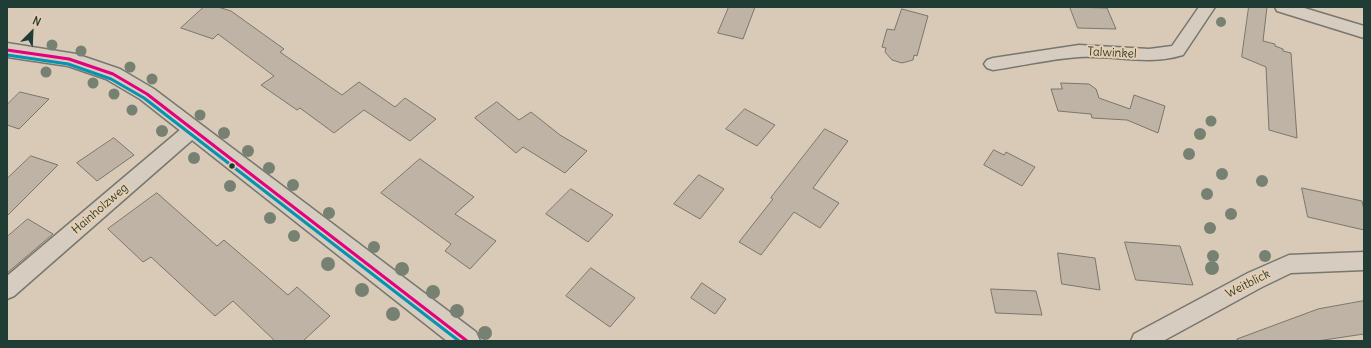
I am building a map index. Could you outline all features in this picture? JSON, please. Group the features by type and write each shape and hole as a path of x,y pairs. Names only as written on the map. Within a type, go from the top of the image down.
{"street":[{"name":"Talwinkel","path":"993,64 1080,51 1149,54 1177,51 1207,7"},
{"path":"1283,7 1364,32"},
{"path":"7,50 70,59 113,74 147,94 467,341"},
{"name":"Hainholzweg","path":"7,289 193,129"},
{"name":"Weitblick","path":"1142,341 1255,280 1289,264 1364,261"}],"building":[{"path":"204,7 218,7 231,11 284,49 280,52 342,95 359,82 395,107 405,98 436,119 410,141 364,110 334,133 300,108 297,110 261,85 274,76 218,34 213,39 181,28"},
{"path":"729,7 755,7 743,39 718,33"},
{"path":"1070,7 1107,8 1116,29 1078,28"},
{"path":"1249,7 1267,7 1263,41 1275,44 1275,46 1283,49 1283,51 1291,53 1297,138 1269,130 1266,67 1242,57"},
{"path":"902,9 928,16 917,56 914,55 913,60 902,63 892,60 885,52 886,48 882,47 887,29 894,30"},
{"path":"1061,83 1089,84 1096,89 1099,98 1130,109 1134,95 1165,106 1158,133 1127,120 1092,118 1091,114 1058,111 1051,89 1062,89"},
{"path":"20,92 49,99 19,129 7,125 7,105"},
{"path":"497,102 519,120 531,112 560,135 587,151 565,173 523,147 516,153 475,118"},
{"path":"745,109 775,125 757,146 726,129"},
{"path":"825,129 848,141 813,188 839,203 820,228 794,212 761,255 739,242 773,199 771,198"},
{"path":"114,138 134,155 97,181 77,163"},
{"path":"994,150 1004,155 1006,152 1035,167 1022,186 984,165"},
{"path":"31,156 58,165 7,216 7,179"},
{"path":"420,159 474,197 455,214 496,241 470,269 445,251 451,244 381,193"},
{"path":"699,175 724,189 700,219 674,204"},
{"path":"1302,188 1362,201 1364,210 1364,230 1308,217"},
{"path":"571,189 613,215 588,242 546,214"},
{"path":"157,193 217,246 224,240 288,295 297,287 330,316 303,341 275,341 233,301 215,316 151,257 143,262 108,229"},
{"path":"28,219 53,234 7,273 7,237"},
{"path":"1125,242 1180,246 1193,285 1136,280"},
{"path":"1058,253 1095,258 1100,290 1062,284"},
{"path":"591,268 635,298 610,327 566,296"},
{"path":"702,283 726,299 715,314 691,298"},
{"path":"991,289 1036,291 1042,315 996,313"},
{"path":"1364,301 1364,334 1317,341 1237,341 1237,339 1318,309"}],"transit line":[{"path":"7,50 69,59 113,74 147,94 467,341"},
{"path":"7,55 68,64 111,79 144,98 459,341"}]}
